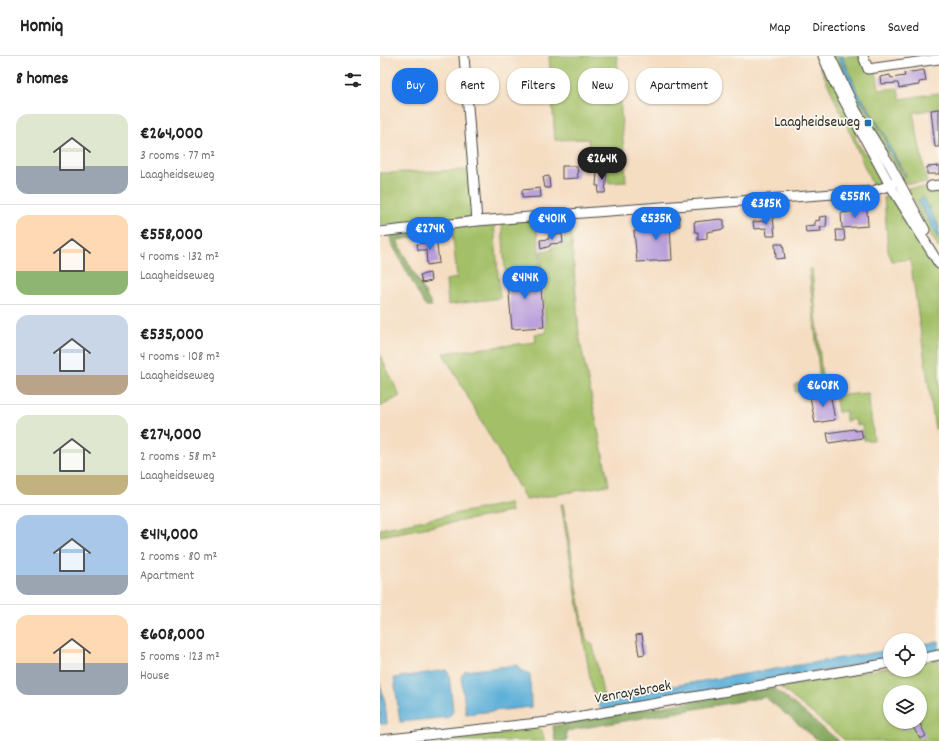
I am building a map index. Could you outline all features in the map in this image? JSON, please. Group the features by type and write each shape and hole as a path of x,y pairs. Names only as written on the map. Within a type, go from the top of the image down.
{"street":[{"path":"464,56 477,221"},
{"path":"823,56 840,95 939,253"},
{"path":"830,56 856,111 939,264"},
{"path":"863,56 868,70 939,59"},
{"path":"380,232 477,221 874,191 894,182"},
{"path":"927,657 939,655"},
{"name":"Venraysbroek","path":"380,740 548,722 883,664"}],"green space":[{"path":"549,56 617,56 618,68 578,68 578,104 620,104 626,182 608,183 608,174 604,160 590,163 588,139 555,140 552,104 570,104 570,68 550,68"},
{"path":"815,56 821,56 854,124 857,136 855,138 863,152 869,156 881,177 879,185 873,187"},
{"path":"831,56 838,56 852,89 875,120 885,137 887,147 905,176 906,173 889,146 885,136 867,105 858,93 842,56 859,56 876,71 879,90 898,88 900,99 939,93 939,108 913,113 927,183 904,183 878,138 880,136 871,122 868,123"},
{"path":"469,170 473,217 380,225 380,173"},
{"path":"907,188 939,188 939,228 923,198 918,201 939,239 939,249 922,220"},
{"path":"895,196 939,268 939,429 935,429 910,259 892,261 888,251 884,197"},
{"path":"570,217 579,335 609,485 526,500 443,353 536,342 535,334 546,333 541,251 552,250 552,246 564,245 564,232 545,233 544,220"},
{"path":"536,220 541,273 523,274 523,270 505,271 502,223"},
{"path":"494,223 500,298 448,305 446,280 457,278 452,227"},
{"path":"414,231 415,237 399,240 398,243 432,306 425,306 391,242 391,233"},
{"path":"809,269 812,269 823,389 795,392 795,384 820,382"},
{"path":"380,355 400,396 380,407"},
{"path":"840,387 842,395 868,393 874,440 864,440 862,425 856,425 855,419 846,421 846,411 838,412 834,388"},
{"path":"509,503 511,512 380,536 380,529"},
{"path":"561,504 563,504 586,640 593,645 604,698 600,699 598,704 591,684"},
{"path":"939,659 939,741 846,741 780,687 883,668 883,677 927,677 927,661"},
{"path":"773,687 839,741 819,741 765,697 566,731 567,741 555,741 553,726"},
{"path":"541,728 545,741 425,741 539,729"}],"water":[{"path":"838,56 842,56 858,93 886,136 889,146 906,177 887,147 885,137 875,120 854,93"},
{"path":"923,197 939,228 939,239 918,201"},
{"path":"939,641 939,651 927,653 927,644"},
{"path":"883,651 883,660 604,710 600,708 598,704 600,699"},
{"path":"517,665 519,669 530,674 531,707 466,714 461,677 465,671"},
{"path":"446,670 449,674 453,711 449,717 400,722 394,678"},
{"path":"380,683 385,702 387,724 380,724"}],"building":[{"path":"924,70 926,81 919,82 919,85 899,88 898,83 881,84 880,77 890,75 891,78 905,76 904,73"},
{"path":"939,109 939,147 935,147 931,110"},
{"path":"562,166 577,166 578,178 562,179"},
{"path":"939,166 939,174 927,174 927,167"},
{"path":"597,171 607,171 605,193 598,193 599,186 596,186"},
{"path":"549,176 550,188 545,188 543,177"},
{"path":"540,188 541,197 522,198 522,190"},
{"path":"867,210 868,226 842,228 841,213"},
{"path":"679,215 680,226 670,227 672,260 637,262 634,231 660,229 659,216"},
{"path":"765,216 773,216 775,236 767,236 766,228 754,229 753,222 766,221"},
{"path":"827,216 826,227 820,227 821,231 806,232 805,226 815,225 815,221 820,220 819,217"},
{"path":"720,219 724,220 724,229 707,232 707,239 698,240 698,232 695,232 694,222"},
{"path":"836,230 844,230 845,241 837,241"},
{"path":"562,234 563,243 550,244 550,246 541,249 540,240 549,239 549,235"},
{"path":"436,236 439,263 427,265 426,250 418,250 417,244 429,242 429,237"},
{"path":"775,244 783,244 785,258 776,259"},
{"path":"521,270 522,275 540,274 544,327 512,329 507,271"},
{"path":"430,273 431,281 422,283 420,275"},
{"path":"830,392 835,420 815,423 810,396"},
{"path":"854,429 855,431 861,430 863,438 829,443 827,433"},
{"path":"642,634 645,654 639,655 636,635"},
{"path":"914,729 922,729 926,736 920,739"}],"place":[{"name":"Laagheidseweg","path":"868,123"}]}
